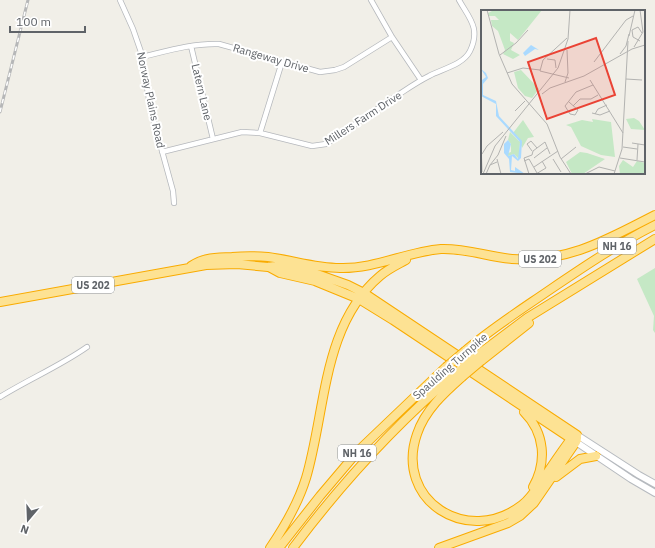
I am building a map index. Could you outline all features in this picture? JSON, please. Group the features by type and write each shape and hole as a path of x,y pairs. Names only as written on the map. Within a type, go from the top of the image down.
{"highway":[{"name":"US 202","path":"187,268 200,260 248,256 268,257 329,268 352,268 381,264 417,253 441,249 513,259 552,257 589,248 655,215"},
{"name":"Spaulding Turnpike","path":"279,548 359,450 446,367 505,321 562,282 601,256 655,224"},
{"name":"Spaulding Turnpike","path":"293,548 340,490 375,451 418,407 527,318 655,239"},
{"path":"270,548 290,516 299,498 308,471 336,344 352,309 361,296 380,275 417,253"},
{"name":"US 202","path":"0,302 187,268 206,265 237,264 268,267 280,273 315,281 361,296 503,393 530,418 538,432 542,445 542,461 539,475 526,498 513,511"},
{"path":"361,296 575,439"},
{"path":"459,375 428,413 419,429 414,448 414,467 417,479 427,497 436,507 449,515 457,519 486,521 496,519 513,511 534,493 575,439"},
{"path":"503,393 575,439"},
{"path":"543,491 575,439"},
{"path":"439,548 508,523 530,508 555,478 574,463 586,457 596,456"}],"street":[{"name":"Norway Plains Road","path":"120,0 135,35 142,57 151,111 173,191 174,203"},
{"path":"371,0 392,37 421,80"},
{"name":"Millers Farm Drive","path":"162,152 242,132 260,132 312,146 326,144 421,80 463,60 470,51 474,38 474,25 459,0"},
{"name":"Rangeway Drive","path":"142,57 191,46 219,44 320,72 344,67 392,37"},
{"name":"Latern Lane","path":"191,46 213,139"},
{"path":"260,132 282,62"},
{"path":"0,397 61,364 87,346"},
{"path":"575,439 596,456 655,493"},
{"path":"575,439 655,484"}],"green space":[{"path":"655,268 655,333 653,330 654,316 637,279"}],"railway":[{"path":"0,112 28,0"}]}
